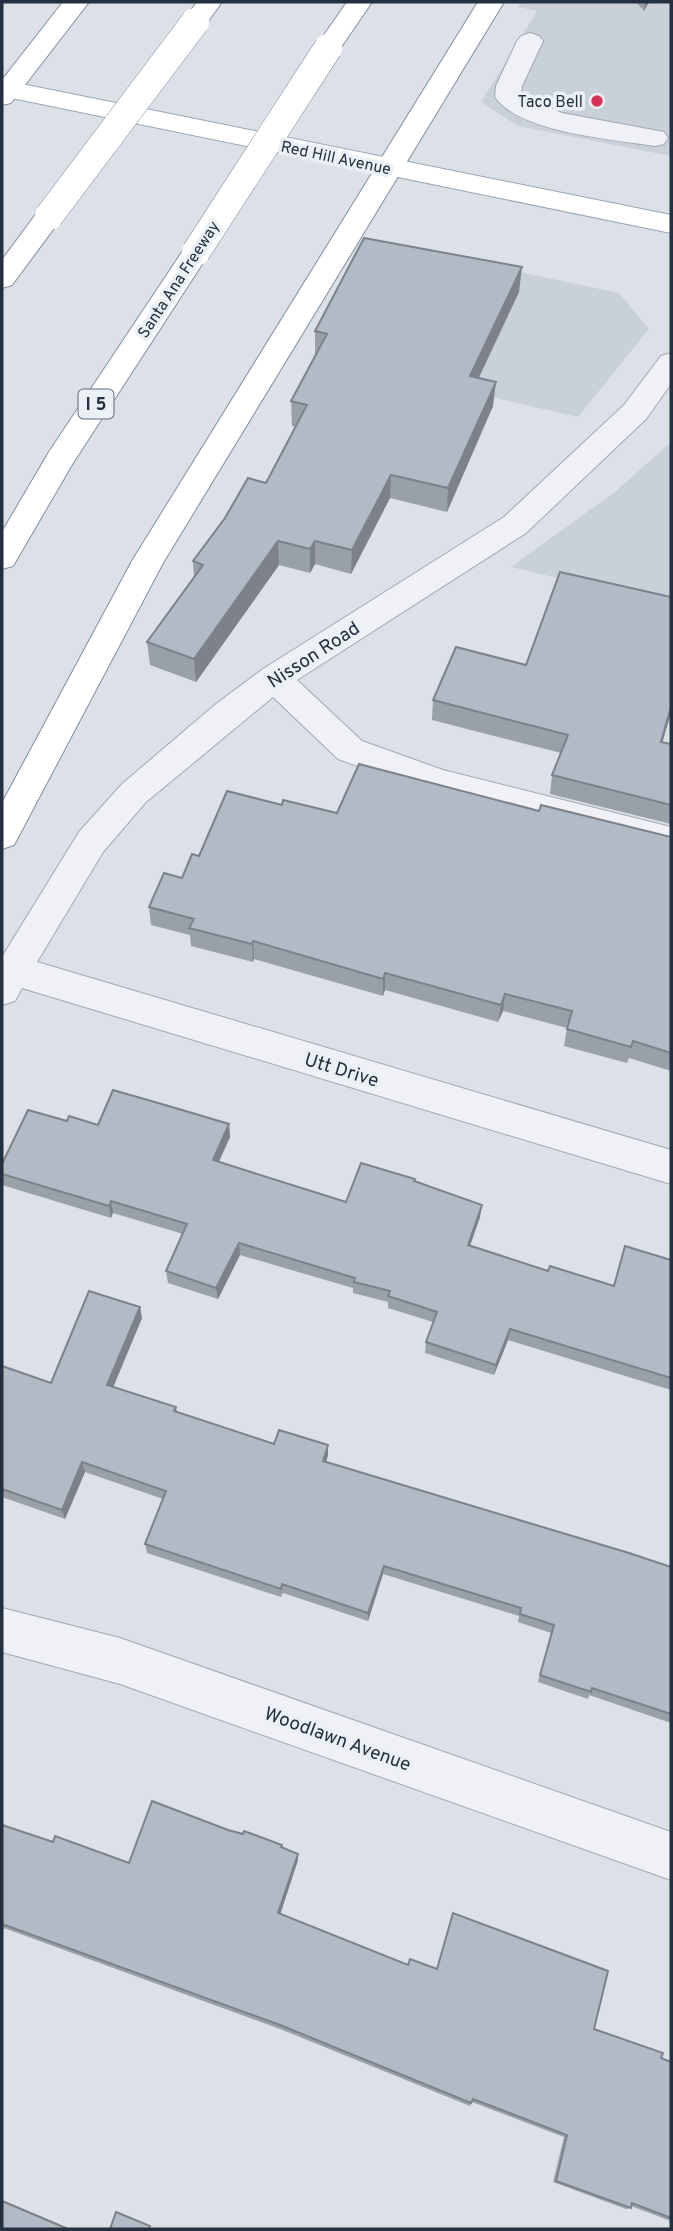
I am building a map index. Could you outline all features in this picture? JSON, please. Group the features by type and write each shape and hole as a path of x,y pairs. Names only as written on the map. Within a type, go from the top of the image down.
{"main road":[{"path":"4,91 76,2"},
{"name":"Santa Ana Freeway","path":"2,558 60,459 359,2"},
{"path":"2,835 148,561 386,167 491,2"},
{"path":"2,279 202,12"},
{"name":"Red Hill Avenue","path":"4,91 671,224"}],"street":[{"path":"530,41 509,86 508,97 514,105 536,115 655,138"},
{"name":"Nisson Road","path":"7,980 91,842 134,793 228,713 275,678 516,525 635,412 671,363"},
{"path":"275,678 305,712 350,750 438,782 671,841"},
{"name":"Utt Drive","path":"7,980 671,1167"},
{"name":"Woodlawn Avenue","path":"2,1630 120,1661 671,1856"}],"shaded area":[{"path":"520,2 671,2 671,156 518,126 481,102 537,11 518,7"},
{"path":"416,250 619,293 649,329 578,417 313,356 362,260"},
{"path":"671,442 671,605 511,567 616,491"}],"building":[{"path":"364,238 522,267 470,376 496,382 448,488 391,475 352,550 315,541 310,549 278,541 194,659 147,642 203,565 193,561 225,518 248,478 266,483 307,405 291,401 327,334 315,331"},
{"path":"560,572 671,597 671,707 661,742 671,744 671,805 552,775 568,735 433,700 456,647 526,665"},
{"path":"359,764 539,811 541,805 671,837 671,1053 633,1041 631,1047 567,1029 572,1011 505,994 501,1005 385,973 383,979 253,941 252,944 189,928 194,919 149,907 164,873 182,878 192,854 199,856 227,791 282,805 283,800 337,813"},
{"path":"113,1090 229,1124 213,1160 346,1202 361,1163 415,1179 414,1181 482,1205 468,1245 548,1271 550,1266 614,1286 625,1246 671,1260 671,1378 510,1329 496,1365 426,1342 437,1312 388,1296 390,1291 354,1282 355,1278 239,1243 216,1288 166,1271 187,1224 111,1201 109,1206 2,1174 2,1164 28,1110 67,1121 69,1116 98,1125"},
{"path":"89,1291 140,1307 107,1385 176,1407 174,1411 274,1444 279,1430 328,1445 323,1461 671,1567 671,1714 592,1688 591,1692 540,1675 554,1625 520,1614 521,1608 384,1566 368,1613 282,1584 281,1589 145,1544 166,1491 82,1462 62,1510 2,1489 2,1366 51,1383"},
{"path":"152,1801 228,1830 243,1834 244,1831 298,1854 278,1913 408,1965 410,1959 437,1969 453,1913 608,1971 594,2029 663,2053 661,2058 671,2062 671,2218 632,2203 631,2208 556,2181 567,2135 473,2099 471,2103 280,2025 2,1924 2,1825 53,1842 55,1836 129,1863"},
{"path":"2,2201 68,2229 2,2229"},
{"path":"116,2212 150,2226 149,2229 110,2229"}],"place":[{"name":"Taco Bell","path":"597,101"}]}
